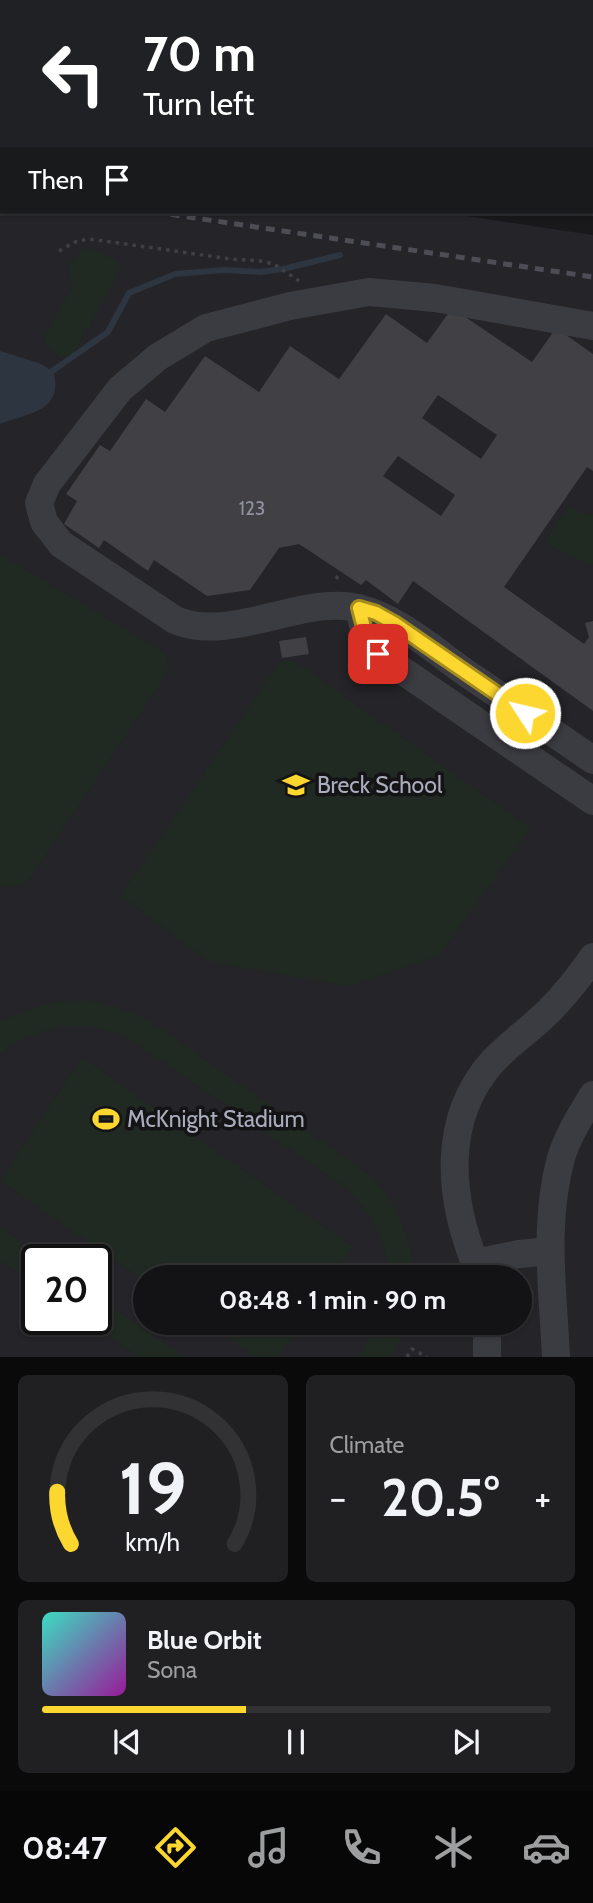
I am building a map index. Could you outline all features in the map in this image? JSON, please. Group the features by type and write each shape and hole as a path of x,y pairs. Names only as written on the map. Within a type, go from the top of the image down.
{"street":[{"path":"593,326 435,299 369,292 290,306 215,325 183,340 120,389 82,436 41,494 38,503 44,522 61,544 163,614 186,625 227,625 328,606 359,608 376,613 593,760"},
{"path":"359,608 369,647 593,801"},
{"path":"475,1265 464,1236 454,1188 454,1159 461,1116 468,1099 492,1062 549,1012 593,957"},
{"path":"556,1357 550,1251 554,1195 562,1157 572,1130 593,1095"},
{"path":"490,1265 519,1254 550,1251"},
{"path":"487,1335 487,1357"}],"path":[{"path":"59,251 75,242 89,239 230,259 247,259 274,264 303,284"},
{"path":"407,1357 412,1349 427,1357"}],"shaded area":[{"name":"Breck School","path":"0,214 453,214 593,235 593,1357 0,1357"},
{"path":"89,247 116,260 121,270 73,355 60,358 47,347 44,336 72,288 68,267 82,249"},
{"path":"0,351 39,363 53,371 55,384 54,395 42,408 0,424"},
{"path":"569,505 584,515 593,513 593,566 544,543"},
{"path":"0,554 164,652 170,670 26,884 11,887 0,886"},
{"path":"280,662 296,662 531,828 440,955 350,986 209,962 121,895"},
{"path":"82,1000 101,1003 136,1014 153,1023 373,1177 397,1212 407,1236 413,1265 387,1265 385,1250 375,1226 361,1205 342,1185 131,1040 98,1029 63,1027 30,1036 0,1055 0,1022 40,1006"},
{"name":"McKnight Stadium","path":"82,1057 353,1247 341,1265 133,1265 133,1273 112,1258 112,1244 91,1244 0,1181"},
{"path":"0,1227 23,1244 21,1244 21,1275 0,1261"},
{"path":"112,1307 133,1322 133,1335 152,1335 184,1357 139,1357 107,1335 112,1335"},
{"path":"224,1335 294,1335 279,1357 256,1357"},
{"path":"372,1335 402,1335 391,1357 358,1357"}],"building":[{"path":"452,308 532,362 556,328 593,354 593,471 587,467 504,587 584,644 589,637 585,623 593,621 593,711 413,581 398,604 366,580 361,585 299,544 279,548 250,590 207,596 154,560 148,571 104,540 99,548 64,524 77,501 66,494 100,445 110,451 146,399 165,412 205,356 259,392 290,346 339,379 386,314 427,343","holes":["438,395 497,435 481,459 422,418","398,456 455,495 441,516 383,476"]},
{"path":"306,637 309,654 282,658 279,641"}],"waterway":[{"path":"48,374 108,332 129,293 175,274 224,270 260,272 340,255"}],"railway":[{"path":"168,214 593,277"}],"place":[{"name":"Breck School","path":"296,785"},
{"name":"McKnight Stadium","path":"106,1119"}],"route":[{"path":"378,654 369,647 359,608 376,613 394,623 525,713"}]}
